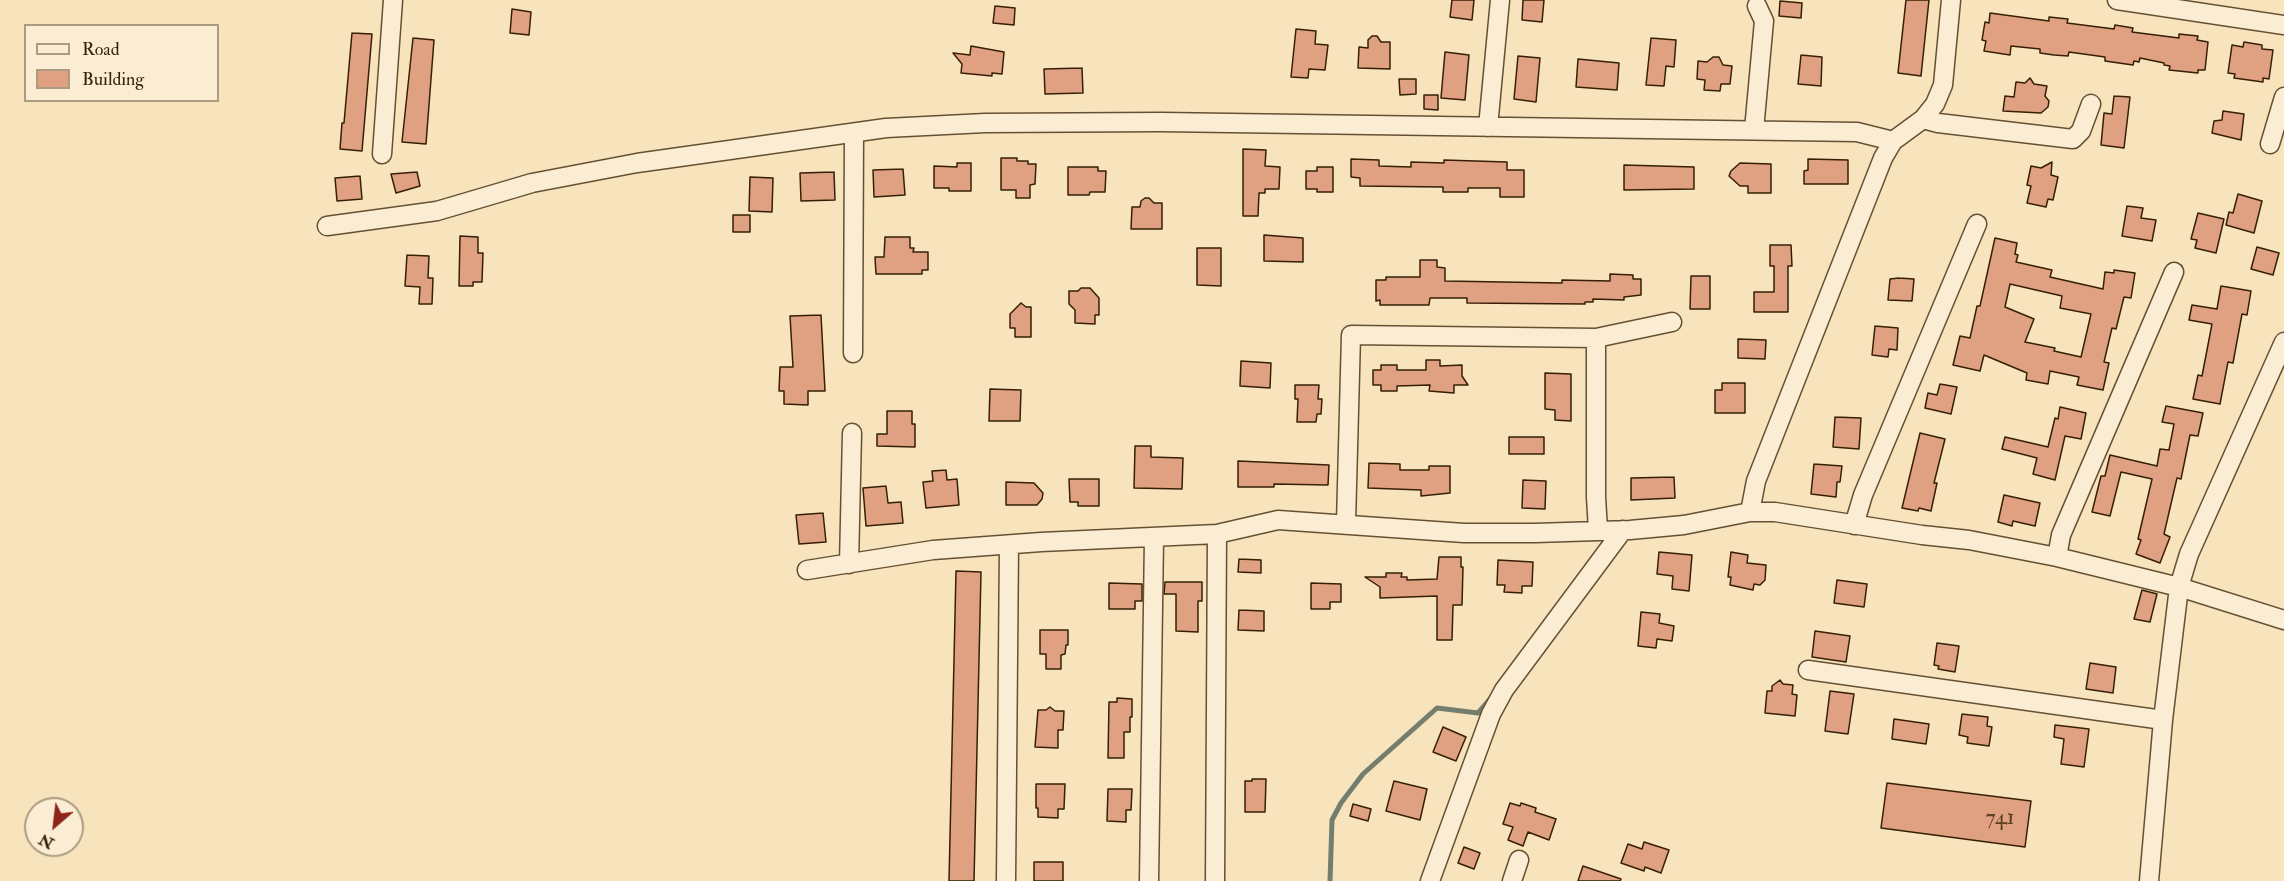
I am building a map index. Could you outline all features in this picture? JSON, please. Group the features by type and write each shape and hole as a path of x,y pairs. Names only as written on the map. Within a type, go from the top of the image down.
{"street":[{"path":"382,154 393,0"},
{"path":"1488,127 1500,0"},
{"path":"1750,513 1756,481 1879,169 1893,141 1923,119 1935,104 1943,84 1951,0"},
{"path":"2117,0 2284,25"},
{"path":"1754,130 1764,21 1757,6"},
{"path":"2270,144 2284,97"},
{"path":"1923,119 1938,123 2073,139 2081,131 2091,105"},
{"path":"327,226 437,211 532,183 637,163 886,128 985,123 1161,122 1857,132 1893,141"},
{"path":"853,353 854,133"},
{"path":"1854,525 1863,495 1977,224"},
{"path":"2057,557 2061,536 2174,272"},
{"path":"1346,523 1351,335 1596,338 1672,322"},
{"path":"1596,338 1598,530"},
{"path":"2149,881 2163,720 2179,587 2189,554 2282,353"},
{"path":"849,564 852,433"},
{"path":"807,570 933,550 1217,534 1278,520 1464,533 1623,530 1684,525 1750,513 1775,512 1969,540 2057,557 2179,587 2284,620"},
{"path":"1430,881 1491,714 1504,690 1623,530"},
{"path":"1215,881 1217,534"},
{"path":"1149,881 1154,538"},
{"path":"1006,881 1009,545"},
{"path":"1808,670 2163,720"},
{"path":"1512,881 1519,860"}],"building":[{"path":"1452,0 1474,0 1472,20 1450,17"},
{"path":"1523,0 1544,0 1542,22 1522,20"},
{"path":"1906,0 1929,0 1921,76 1898,73"},
{"path":"1780,1 1802,3 1801,18 1779,16"},
{"path":"995,6 1015,8 1014,25 993,23"},
{"path":"512,9 531,12 529,35 510,33"},
{"path":"1990,13 2049,21 2049,17 2068,19 2067,23 2114,29 2115,25 2133,28 2132,32 2179,38 2179,34 2198,36 2197,40 2208,42 2205,70 2198,70 2198,73 2169,70 2170,66 2164,63 2140,58 2139,62 2134,61 2133,65 2105,61 2105,57 2069,52 2068,56 2054,55 2040,53 2040,49 2011,46 2010,55 1984,51 1986,41 1982,40 1985,22 1989,23"},
{"path":"1296,29 1316,31 1315,44 1328,45 1325,70 1309,69 1308,78 1291,77"},
{"path":"352,33 372,34 362,151 340,149"},
{"path":"1372,36 1377,36 1381,42 1390,42 1390,69 1358,68 1359,47 1368,48 1368,40"},
{"path":"413,38 434,40 426,144 402,142"},
{"path":"1651,38 1676,40 1674,67 1666,66 1664,86 1646,85"},
{"path":"2244,42 2262,45 2262,49 2273,50 2269,79 2263,78 2263,82 2234,78 2235,74 2228,73 2232,45 2243,47"},
{"path":"971,46 1004,52 1002,74 992,73 992,76 961,73 962,64 953,53 970,55"},
{"path":"1445,52 1469,55 1465,100 1441,98"},
{"path":"1801,55 1822,57 1821,86 1798,84"},
{"path":"1518,56 1540,58 1536,102 1514,99"},
{"path":"1713,57 1719,57 1723,65 1732,66 1730,84 1721,84 1720,91 1704,90 1705,80 1697,79 1698,61 1707,62"},
{"path":"1578,59 1619,63 1617,90 1576,87"},
{"path":"1082,68 1083,93 1045,94 1044,69"},
{"path":"2030,78 2034,84 2047,86 2045,96 2049,101 2048,107 2041,113 2003,111 2005,96 2014,97 2016,82 2025,83"},
{"path":"1399,79 1416,79 1416,94 1400,95"},
{"path":"1424,95 1438,95 1438,110 1424,109"},
{"path":"2114,96 2130,97 2124,148 2101,145 2104,113 2112,114"},
{"path":"2223,111 2244,114 2241,140 2212,133 2214,121 2222,120"},
{"path":"1243,149 1266,150 1265,166 1280,167 1279,189 1265,189 1265,193 1259,193 1258,216 1243,216"},
{"path":"1001,158 1017,158 1017,161 1036,164 1035,184 1030,185 1030,198 1016,198 1016,190 1001,190"},
{"path":"1351,159 1379,160 1379,166 1411,167 1411,162 1444,163 1444,160 1507,162 1507,170 1524,170 1524,197 1500,197 1500,188 1468,188 1468,192 1443,192 1443,187 1360,186 1360,178 1351,177"},
{"path":"1808,159 1848,160 1848,184 1804,184 1804,171 1808,170"},
{"path":"2052,162 2051,175 2058,177 2053,200 2048,199 2046,207 2027,203 2031,186 2027,185 2031,166 2041,168"},
{"path":"957,163 971,163 971,191 934,188 934,166 957,167"},
{"path":"1740,163 1771,164 1771,193 1748,193 1748,186 1740,186 1729,176"},
{"path":"1624,165 1694,167 1694,189 1624,190"},
{"path":"1068,167 1098,167 1098,171 1106,171 1105,192 1068,195"},
{"path":"1317,167 1333,167 1333,192 1306,189 1306,171 1317,171"},
{"path":"903,169 905,195 874,197 873,170"},
{"path":"417,172 420,186 396,193 391,174"},
{"path":"834,172 835,200 801,201 800,173"},
{"path":"360,176 362,199 337,201 335,178"},
{"path":"750,177 773,178 772,212 749,211"},
{"path":"2238,194 2262,201 2254,233 2226,225 2229,212 2233,213"},
{"path":"1149,198 1154,203 1162,203 1162,229 1131,229 1132,207 1140,207 1141,201"},
{"path":"2127,206 2143,208 2141,218 2156,220 2152,241 2122,236"},
{"path":"2198,213 2224,219 2216,253 2195,248 2197,240 2191,239"},
{"path":"733,215 750,215 750,232 733,232"},
{"path":"1264,235 1303,238 1303,262 1264,261"},
{"path":"460,236 478,237 478,253 483,253 482,282 473,282 473,286 459,286"},
{"path":"885,237 910,237 910,248 914,248 913,252 928,252 928,270 922,270 922,274 876,274 875,257 884,257"},
{"path":"1995,238 2017,243 2016,262 2052,270 2050,277 2103,289 2105,272 2114,273 2114,270 2135,273 2131,298 2124,297 2116,329 2112,328 2104,362 2109,363 2103,390 2077,385 2079,377 2050,371 2048,384 2026,380 2027,373 1984,355 1980,371 1953,365 1960,336 1970,338 1977,306 1980,306","holes":["2010,284 2062,296 2060,308 2091,314 2081,357 2054,351 2055,348 2025,342 2034,319 2005,307"]},
{"path":"1770,245 1791,245 1792,266 1788,266 1788,312 1754,312 1754,292 1774,292 1774,266 1770,266"},
{"path":"2257,247 2279,253 2273,275 2251,269"},
{"path":"1197,248 1221,248 1221,286 1197,285"},
{"path":"407,255 429,256 428,278 433,278 432,304 419,304 420,287 405,286"},
{"path":"1420,260 1437,260 1437,267 1445,268 1445,281 1562,283 1562,280 1610,281 1610,274 1633,275 1633,279 1641,279 1641,295 1624,297 1624,300 1593,299 1593,302 1585,302 1585,304 1467,303 1467,298 1430,298 1429,305 1380,305 1380,300 1376,301 1376,280 1386,280 1386,277 1420,277"},
{"path":"1691,276 1710,276 1710,309 1690,309"},
{"path":"1890,279 1914,279 1912,301 1888,300"},
{"path":"2221,286 2251,291 2247,315 2242,314 2233,363 2228,362 2220,404 2193,399 2198,375 2202,376 2212,324 2189,320 2192,305 2217,309"},
{"path":"1081,288 1090,288 1099,298 1099,315 1095,315 1095,324 1075,323 1075,310 1069,304 1069,291 1078,291"},
{"path":"1021,303 1026,307 1031,307 1031,337 1015,337 1015,328 1010,328 1010,314"},
{"path":"821,315 825,391 808,391 808,405 784,404 784,391 779,391 780,367 793,367 790,316"},
{"path":"1875,326 1898,328 1897,350 1889,349 1888,357 1872,355"},
{"path":"1738,339 1766,340 1765,359 1738,358"},
{"path":"1426,360 1440,360 1440,366 1462,365 1462,376 1468,385 1454,385 1454,393 1429,391 1430,385 1397,386 1397,391 1381,391 1381,385 1373,385 1373,370 1381,370 1381,365 1397,365 1397,370 1426,370"},
{"path":"1241,361 1271,363 1270,388 1240,386"},
{"path":"1545,373 1571,374 1571,421 1555,420 1555,410 1545,409"},
{"path":"1722,383 1745,383 1745,413 1715,413 1715,390 1722,390"},
{"path":"1940,384 1957,387 1951,414 1925,408 1928,393 1937,395"},
{"path":"1295,385 1319,385 1318,399 1322,399 1321,414 1317,414 1316,422 1297,422 1298,399 1295,399"},
{"path":"990,389 1021,390 1020,421 989,421"},
{"path":"2166,406 2203,413 2198,436 2190,435 2181,479 2177,478 2164,534 2170,537 2160,563 2136,554 2141,540 2138,539 2152,479 2121,472 2110,516 2092,512 2101,476 2105,476 2110,455 2157,466 2160,449 2169,450 2174,424 2162,422"},
{"path":"2060,407 2086,413 2081,439 2065,436 2055,480 2033,474 2037,458 2002,449 2005,437 2048,447"},
{"path":"887,411 912,411 912,424 915,424 915,447 877,446 877,434 887,434"},
{"path":"1835,417 1861,418 1859,449 1833,447"},
{"path":"1920,433 1945,439 1934,483 1937,483 1931,511 1902,508"},
{"path":"1509,437 1544,437 1544,454 1509,454"},
{"path":"1135,446 1151,446 1151,457 1183,458 1182,489 1134,488"},
{"path":"1238,461 1329,465 1328,485 1274,484 1274,487 1238,487"},
{"path":"1369,463 1400,464 1400,470 1429,470 1429,466 1450,466 1450,493 1421,496 1421,490 1368,488"},
{"path":"1814,464 1842,466 1840,482 1837,482 1836,497 1811,494"},
{"path":"946,470 947,480 957,479 959,505 926,508 923,482 933,481 932,471"},
{"path":"1674,477 1675,498 1631,500 1631,478"},
{"path":"1069,479 1099,479 1099,506 1078,506 1078,502 1070,502"},
{"path":"1523,480 1546,481 1545,509 1522,508"},
{"path":"1006,482 1034,483 1043,493 1042,499 1037,505 1006,505"},
{"path":"886,486 888,503 901,502 903,523 866,526 863,488"},
{"path":"2004,495 2040,503 2035,526 2013,521 2012,526 1998,522"},
{"path":"823,513 826,542 799,544 796,515"},
{"path":"1659,552 1692,555 1689,591 1672,589 1673,576 1657,574"},
{"path":"1731,552 1748,555 1747,563 1766,565 1765,580 1760,585 1754,584 1753,590 1730,585 1731,577 1728,577"},
{"path":"1439,557 1461,557 1461,567 1463,567 1462,605 1453,605 1452,640 1437,640 1437,596 1380,598 1380,587 1365,577 1386,577 1386,573 1402,573 1401,577 1407,577 1407,580 1437,579"},
{"path":"1239,559 1261,560 1261,573 1238,572"},
{"path":"1498,560 1533,562 1532,586 1522,586 1522,593 1504,592 1505,585 1497,585"},
{"path":"956,571 981,572 974,881 949,881"},
{"path":"1837,580 1867,584 1864,607 1834,603"},
{"path":"1165,582 1202,582 1202,601 1198,601 1198,632 1176,631 1176,594 1164,594"},
{"path":"1109,583 1142,584 1142,601 1135,601 1135,609 1109,609"},
{"path":"1311,583 1341,584 1341,602 1330,602 1330,609 1311,609"},
{"path":"2142,590 2157,594 2150,622 2134,619"},
{"path":"1239,610 1264,611 1264,631 1238,630"},
{"path":"1641,612 1660,614 1659,623 1674,626 1672,641 1657,639 1656,648 1638,646"},
{"path":"1040,630 1068,630 1068,645 1066,645 1065,654 1061,655 1061,669 1046,669 1046,654 1040,654"},
{"path":"1815,631 1850,636 1846,662 1812,657"},
{"path":"1937,643 1959,646 1955,672 1938,669 1939,666 1934,665"},
{"path":"2090,663 2116,667 2113,693 2086,689"},
{"path":"1780,680 1783,684 1793,685 1792,694 1797,695 1795,716 1765,713 1767,691 1772,691 1772,686"},
{"path":"1830,691 1854,694 1848,734 1825,731"},
{"path":"1117,698 1132,699 1130,732 1124,732 1124,758 1108,758 1109,702 1117,702"},
{"path":"1050,707 1055,711 1064,711 1063,730 1058,730 1058,748 1035,747 1038,710 1046,710"},
{"path":"1962,714 1988,717 1987,726 1992,727 1989,746 1967,743 1968,737 1959,735"},
{"path":"1894,719 1929,724 1926,744 1892,739"},
{"path":"2055,725 2089,729 2084,767 2061,764 2064,739 2054,737"},
{"path":"1443,727 1466,737 1456,761 1433,752"},
{"path":"1252,779 1266,779 1265,812 1245,812 1245,781 1252,781"},
{"path":"1394,781 1427,789 1420,820 1386,811"},
{"path":"1887,783 2031,801 2025,847 1881,828"},
{"path":"1036,784 1065,784 1064,809 1058,809 1058,818 1038,817"},
{"path":"1108,789 1132,789 1131,810 1126,810 1126,822 1107,821"},
{"path":"1510,803 1520,806 1521,803 1536,808 1535,812 1556,819 1549,840 1528,832 1523,846 1508,840 1513,827 1503,824"},
{"path":"1353,804 1371,809 1368,821 1350,816"},
{"path":"1644,842 1669,850 1661,873 1645,867 1644,871 1621,863 1628,844 1642,849"},
{"path":"1464,847 1480,853 1474,869 1458,863"},
{"path":"1034,862 1063,862 1063,881 1034,881"},
{"path":"1583,866 1621,879 1620,881 1578,881"}],"waterway":[{"path":"1330,881 1332,820 1341,803 1363,774 1437,708 1478,713 1491,698"}]}
